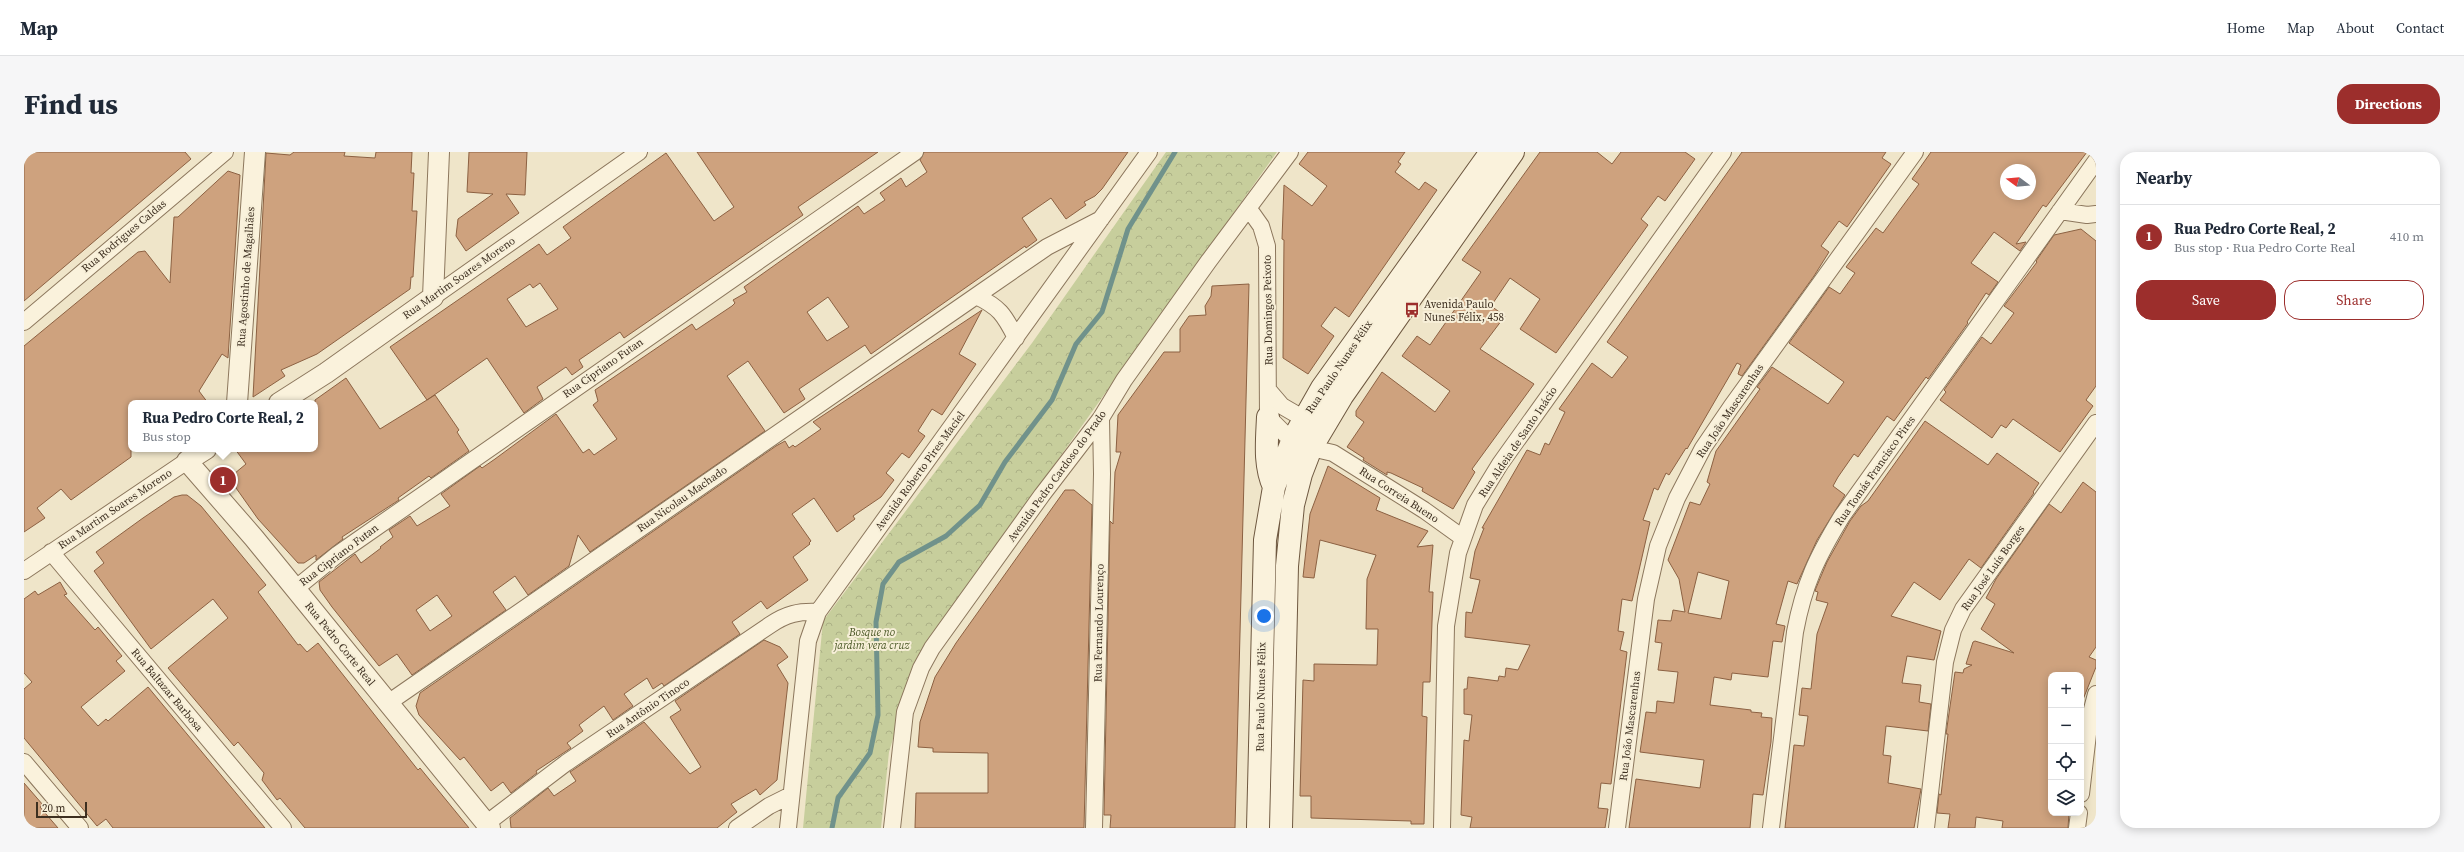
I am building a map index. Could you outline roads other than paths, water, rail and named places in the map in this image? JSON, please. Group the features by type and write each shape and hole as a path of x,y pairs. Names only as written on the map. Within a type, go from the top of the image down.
{"main road":[{"name":"Rua Paulo Nunes Félix","path":"1313,424 1322,388 1491,152"},
{"name":"Rua Paulo Nunes Félix","path":"1258,828 1265,540 1274,487 1313,424 1365,362 1513,152"},
{"path":"1268,417 1269,474 1274,487"},
{"name":"Rua Paulo Nunes Félix","path":"1281,828 1289,536 1302,444"}],"street":[{"name":"Rua Rodrigues Caldas","path":"24,322 225,152"},
{"name":"Rua Agostinho de Magalhães","path":"237,400 255,152"},
{"path":"433,297 439,152"},
{"name":"Rua Martim Soares Moreno","path":"284,400 326,374 638,152"},
{"name":"Rua Cipriano Futan","path":"294,589 344,550 915,152"},
{"name":"Avenida Roberto Pires Maciel","path":"788,828 808,641 818,612 1149,152"},
{"name":"Avenida Pedro Cardoso do Prado","path":"892,828 905,712 921,668 932,648 1014,533 1101,418 1133,368 1290,152"},
{"name":"Rua Aldeia de Santo Inácio","path":"1442,828 1446,626 1458,553 1475,505 1500,464 1723,152"},
{"name":"Rua João Mascarenhas","path":"1617,828 1646,599 1658,546 1677,498 1703,448 1727,413 1915,152"},
{"name":"Rua Tomás Francisco Pires","path":"1771,828 1800,602 1817,557 1842,516 2096,161"},
{"name":"Rua Domingos Peixoto","path":"1249,209 1261,226 1268,246 1270,392 1268,417"},
{"path":"2060,211 2086,215 2096,214"},
{"name":"Rua Nicolau Machado","path":"388,703 1047,247 1101,219"},
{"path":"976,296 994,305 1001,311 1016,338"},
{"path":"1270,392 1282,406 1313,424 1333,453"},
{"path":"1268,417 1278,429 1302,444"},
{"name":"Rua Fernando Lourenço","path":"1094,828 1102,482 1101,418"},
{"name":"Rua José Luís Borges","path":"1926,828 1945,662 1953,630 1963,609 2096,423"},
{"name":"Rua Correia Bueno","path":"1302,444 1333,453 1424,510 1463,538"},
{"name":"Rua Martim Soares Moreno","path":"24,570 201,452"},
{"name":"Rua Pedro Corte Real","path":"187,461 489,826"},
{"name":"Rua Baltazar Barbosa","path":"51,552 283,828"},
{"name":"Rua Antônio Tinoco","path":"489,826 566,763 785,615 802,611 818,612"},
{"path":"2083,780 2090,717 2096,694"},
{"path":"24,762 80,828"},
{"path":"737,828 769,806 791,795"},
{"path":"2077,828 2079,816"}],"waterway":[{"path":"832,828 838,798 870,753 878,715 876,622 883,584 899,562 946,536 980,505 1005,462 1052,400 1076,344 1102,312 1128,229 1175,152"}],"place":[{"name":"Avenida Paulo Nunes Félix, 458","path":"1412,310"},
{"name":"Rua Pedro Corte Real, 2","path":"223,480"}],"park label":[{"name":"Bosque no jardim vera cruz","path":"872,638"}]}
